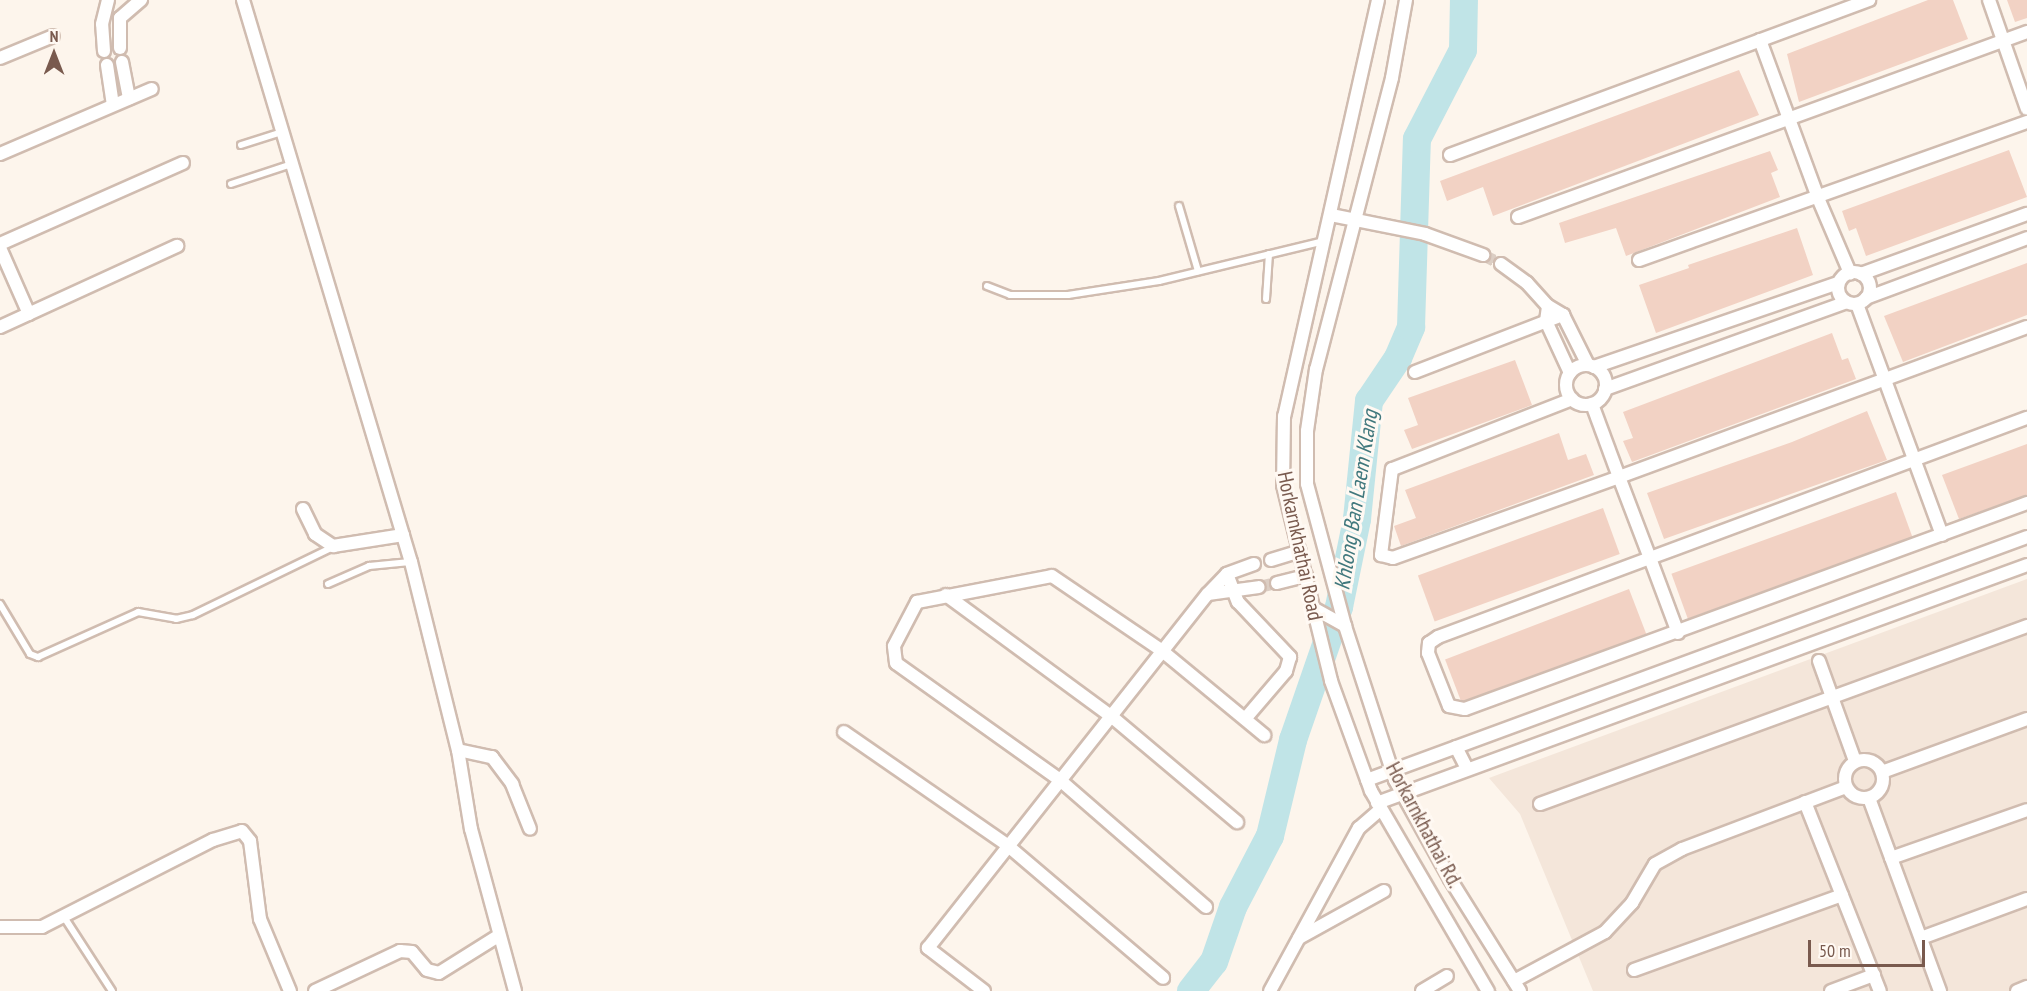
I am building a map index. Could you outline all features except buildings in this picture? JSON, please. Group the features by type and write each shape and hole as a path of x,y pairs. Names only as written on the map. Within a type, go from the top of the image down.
{"street":[{"path":"104,51 102,24 108,0"},
{"path":"243,0 411,562 458,750 471,829 498,936 515,991"},
{"name":"Horkarnkhathai Road","path":"1378,0 1284,416 1283,485 1331,681 1367,780 1379,806 1488,991"},
{"name":"Horkarnkhathai Road","path":"1344,620 1307,484 1308,422 1316,369 1392,78 1406,0"},
{"path":"1450,155 1869,0"},
{"path":"1989,0 2027,109"},
{"path":"120,48 120,18 136,1"},
{"path":"1518,217 2027,32"},
{"path":"0,58 52,36"},
{"path":"1760,40 1818,198 1856,273 1870,288 1857,301"},
{"path":"122,62 129,98"},
{"path":"107,65 113,105"},
{"path":"0,154 152,89"},
{"path":"1639,260 2027,122"},
{"path":"29,314 0,246 183,162"},
{"path":"1570,374 1838,284 1856,273 2027,214"},
{"path":"1331,215 1425,234 1483,255"},
{"path":"1592,404 1605,389 1857,301 2027,238"},
{"path":"0,327 177,246"},
{"path":"1501,264 1527,283 1548,306 1563,315 1591,366 1604,376 1605,389"},
{"path":"1838,284 1839,294 1857,301 1942,535"},
{"path":"1548,306 1546,321 1570,374 1566,387 1572,399"},
{"path":"1415,372 1563,315"},
{"path":"1592,404 1572,399 1392,469 1381,555 1393,558 2027,327"},
{"path":"1592,404 1678,633"},
{"path":"2027,418 1438,637 1429,643 1428,653 1449,706 1457,711 1678,633 2027,503"},
{"path":"303,509 315,534 333,546 403,535"},
{"path":"1367,780 2027,537"},
{"path":"1271,560 1300,552"},
{"path":"984,991 928,948 1161,650 1208,594 1227,574 1254,564"},
{"path":"1270,991 1359,828 1379,806 1402,792 2027,565"},
{"path":"1227,574 1232,592 1290,657 1286,671 1245,720"},
{"path":"1206,907 1060,780 896,663 894,646 912,607 946,595 1052,576 1161,650 1264,735"},
{"path":"1277,583 1306,576"},
{"path":"1208,594 1259,587"},
{"path":"946,595 1111,716 1237,822"},
{"path":"1314,612 1344,620"},
{"name":"Horkarnkhathai Rd.","path":"1344,620 1392,771 1450,879 1517,986"},
{"path":"1540,804 2027,627"},
{"path":"1819,661 1856,761"},
{"path":"1882,772 2027,719"},
{"path":"844,732 1007,845 1163,978"},
{"path":"1456,747 1467,769"},
{"path":"458,750 492,757 512,784 530,829"},
{"path":"1868,760 1882,772 1879,791 1869,798 1856,797 1846,787 1846,770 1856,761 1868,760"},
{"path":"1517,986 1605,932 1632,903 1655,864 1682,849 1846,787"},
{"path":"1869,798 1940,991"},
{"path":"1805,802 1880,991"},
{"path":"1891,858 2027,810"},
{"path":"0,927 42,927 213,840 243,831 250,841 260,919 290,991"},
{"path":"1299,938 1384,891"},
{"path":"1634,970 1842,895"},
{"path":"1921,938 2027,899"},
{"path":"315,991 400,951 412,952 427,970 439,973 498,936"},
{"path":"1831,991 1874,975"},
{"path":"1422,991 1447,976"},
{"path":"2017,991 2027,987"}],"lane":[{"path":"241,145 282,132"},
{"path":"231,184 292,164"},
{"path":"1179,206 1198,271"},
{"path":"987,286 1010,295 1068,295 1159,281 1324,241"},
{"path":"1266,299 1269,254"},
{"path":"0,604 30,654 38,657 138,612 176,619 193,615 333,546"},
{"path":"328,584 369,566 411,562"},
{"path":"64,916 112,991"}],"shaded area":[{"path":"2027,579 2027,991 1593,991 1520,814 1489,778"}],"waterway":[{"name":"Khlong Ban Laem Klang","path":"1191,991 1214,962 1233,907 1270,836 1293,740 1339,607 1357,519 1369,401 1398,358 1411,327 1417,139 1463,50 1464,0"}],"tunnel":[{"path":"1483,255 1501,264"},
{"path":"1259,587 1277,583"}]}
